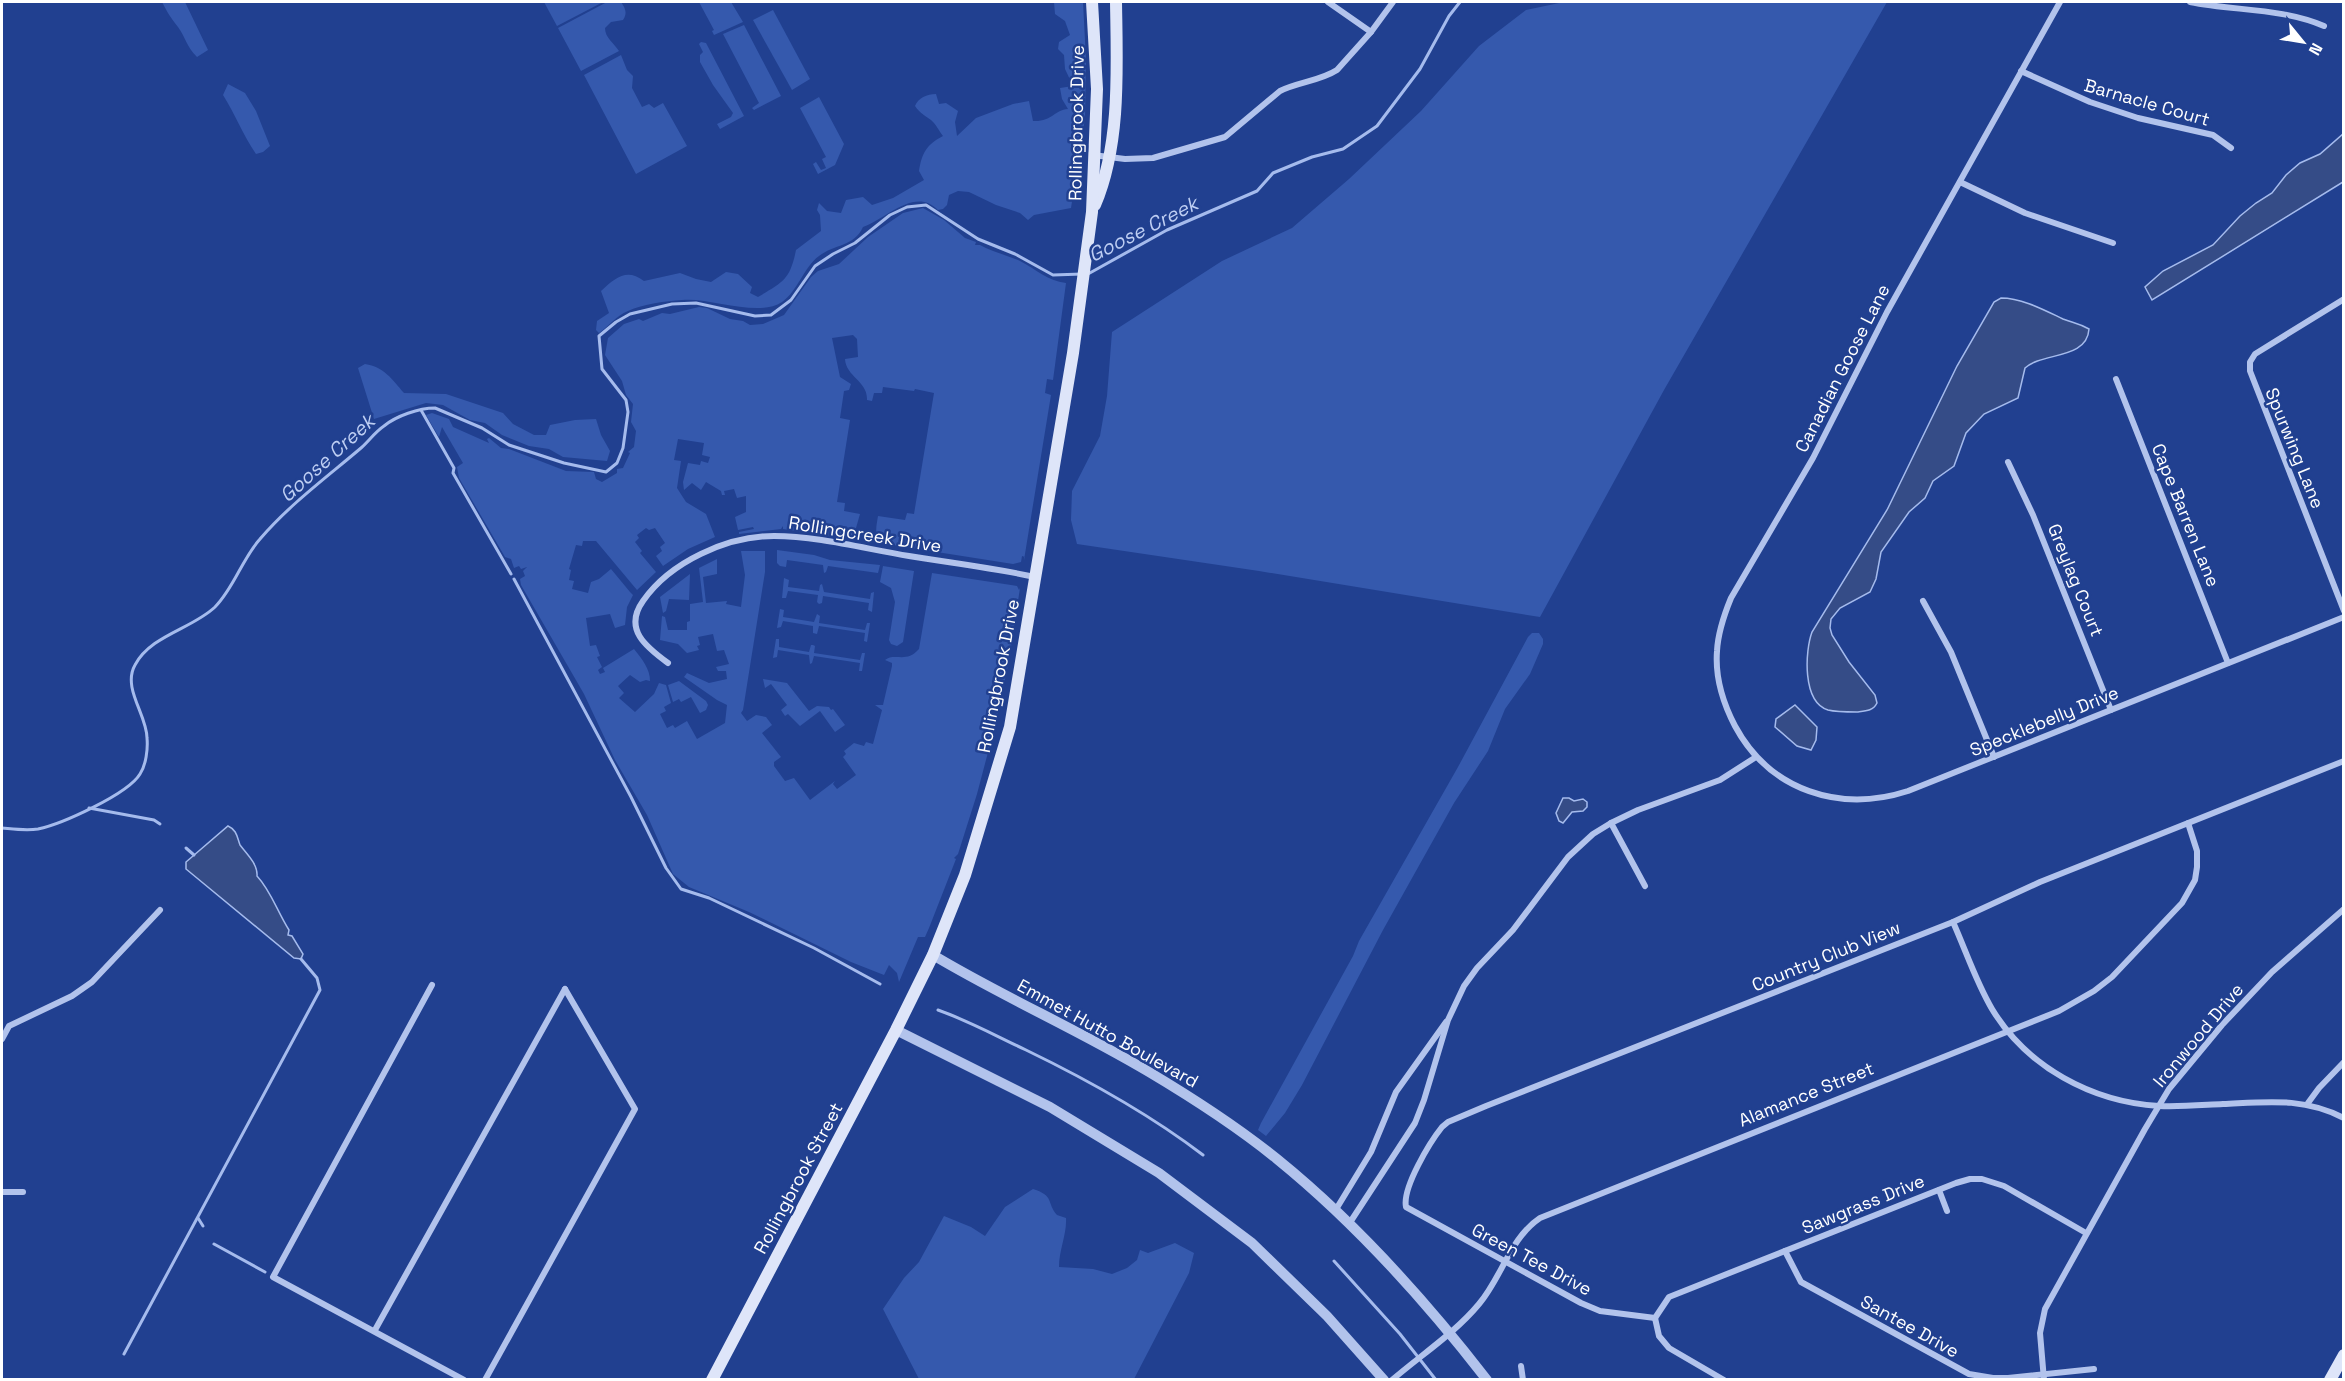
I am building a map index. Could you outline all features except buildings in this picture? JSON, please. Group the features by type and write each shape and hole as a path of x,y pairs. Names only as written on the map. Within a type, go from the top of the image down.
{"main road":[{"name":"Rollingbrook Drive","path":"914,993 933,955 965,875 1010,728 1073,353 1092,212 1097,89 1092,2"},
{"name":"Rollingbrook Drive","path":"1092,212 1102,188 1115,108 1116,2"},
{"name":"Rollingbrook Street","path":"712,1380 914,993"},
{"path":"2330,1380 2343,1355"}],"street":[{"path":"1328,2 1371,32"},
{"path":"1093,155 1153,158 1226,137 1280,91 1337,70 1371,32 1393,2"},
{"name":"Canadian Goose Lane","path":"1756,756 1744,742 1728,712 1718,678 1717,650 1722,620 1731,598 1813,458 1887,312 2060,2"},
{"path":"2190,2 2297,16 2324,26"},
{"name":"Barnacle Court","path":"2021,71 2090,102 2138,118 2213,135 2231,148"},
{"path":"1960,182 2036,217 2113,243"},
{"name":"Spurwing Lane","path":"2343,299 2262,349 2250,362 2252,380 2343,611"},
{"name":"Cape Barren Lane","path":"2116,379 2228,663"},
{"name":"Greylag Court","path":"2008,462 2033,515 2111,710"},
{"name":"Rollingcreek Drive","path":"668,663 641,640 636,629 635,618 639,607 659,583 683,564 714,548 745,540 770,536 810,539 1035,577"},
{"path":"1923,601 1951,652 1994,757"},
{"name":"Specklebelly Drive","path":"1756,756 1796,786 1827,796 1859,800 1892,796 2343,617"},
{"path":"1349,1224 1415,1123 1448,1020 1464,986 1477,968 1512,930 1568,858 1593,834 1611,823 1638,810 1720,780 1756,756"},
{"name":"Country Club View","path":"1443,1228 1407,1207 1405,1200 1410,1184 1426,1153 1438,1132 1448,1122 1953,922 2040,882 2343,761"},
{"path":"1611,823 1645,886"},
{"name":"Alamance Street","path":"1392,1380 1480,1304 1524,1231 1540,1218 2059,1011 2094,991 2112,977 2181,903 2194,880 2198,867 2197,851 2188,823"},
{"name":"Ironwood Drive","path":"2044,1377 2040,1334 2050,1297 2169,1089 2222,1024 2272,972 2343,909"},
{"path":"2,1038 9,1026 72,996 92,982 160,910"},
{"path":"1953,922 1992,1009 2007,1030 2041,1064 2093,1093 2113,1099 2159,1106 2283,1101 2308,1103 2343,1118"},
{"name":"Emmet Hutto Boulevard","path":"933,955 1114,1052 1187,1095 1277,1159 1364,1238 1449,1331 1487,1380"},
{"path":"432,985 273,1277 464,1380"},
{"path":"375,1330 565,989 635,1109 485,1380"},
{"path":"1335,1211 1371,1152 1396,1092 1448,1020"},
{"path":"896,1030 1050,1107 1159,1173 1252,1243 1327,1316 1384,1380"},
{"path":"2308,1103 2343,1062"},
{"name":"Sawgrass Drive","path":"1655,1318 1669,1298 1970,1179 1992,1181 2086,1233"},
{"path":"1939,1190 1947,1211"},
{"path":"2,1192 23,1192"},
{"name":"Green Tee Drive","path":"1443,1228 1565,1296 1600,1311 1655,1318"},
{"name":"Santee Drive","path":"1785,1251 1801,1282 1962,1371 1979,1377 1993,1378 2044,1377 2094,1369"},
{"path":"1655,1318 1659,1336 1669,1348 1724,1380"},
{"path":"1521,1366 1523,1380"}],"shaded area":[{"path":"162,2 185,2 208,50 197,57"},
{"path":"544,2 603,2 557,26"},
{"path":"607,2 621,2 625,11 623,20 611,22 605,28 608,38 619,51 581,71 558,28"},
{"path":"699,2 731,2 743,22 714,35 712,31 714,30"},
{"path":"1054,2 1083,2 1086,60 1085,118 1071,208 1034,215 1028,220 1020,213 969,192 958,191 949,195 947,205 943,209 938,210 920,201 910,203 900,206 863,227 849,242 819,256 782,302 772,306 747,308 693,300 662,302 628,311 599,333 596,330 597,321 609,313 601,291 617,278 632,275 644,281 680,273 711,282 726,272 738,274 752,287 750,293 758,297 784,279 791,268 796,250 821,231 820,215 817,210 819,203 827,211 841,213 846,200 863,197 872,205 893,198 924,180 919,171 923,154 929,146 943,136 933,122 915,106 923,97 936,94 939,104 946,103 958,111 955,122 957,136 976,118 1013,104 1029,101 1033,121 1045,120 1059,111 1068,109 1062,99 1060,88 1073,86 1065,69 1064,55 1058,49 1059,42 1070,35 1065,21 1055,14"},
{"path":"1564,2 1887,2 1664,390 1540,617 1077,544 1071,520 1072,491 1100,436 1107,396 1112,332 1222,261 1292,228 1349,179 1421,111 1479,46 1526,10"},
{"path":"773,10 810,79 792,90 753,20"},
{"path":"744,25 781,96 754,110 752,108 759,103 723,34"},
{"path":"706,43 744,116 720,129 717,124 731,117 733,113 700,62 700,55 703,52 699,44"},
{"path":"621,55 627,70 633,76 632,88 642,107 649,104 654,108 663,103 687,146 636,174 584,75"},
{"path":"228,84 245,93 256,111 270,146 263,152 256,154 223,95"},
{"path":"819,97 844,144 835,165 818,174 813,164 816,162 821,170 826,168 822,159 826,157 800,108"},
{"path":"2343,134 2343,182 2152,300 2145,287 2163,271 2213,245 2240,216 2272,193 2286,175 2300,163 2320,154"},
{"path":"923,208 944,220 965,238 976,242 975,245 1015,259 1047,277 1066,283 1053,380 1047,379 1045,393 1051,395 1025,557 1022,556 1021,562 1013,564 886,544 879,540 876,533 878,516 905,520 907,513 914,514 934,393 883,387 882,393 874,393 872,401 867,400 861,383 846,365 845,359 858,357 857,339 853,335 832,338 840,377 851,384 849,390 844,391 840,418 850,420 837,502 845,503 844,511 860,514 854,535 845,538 783,529 783,526 781,529 739,534 739,532 754,529 753,527 738,530 735,517 746,512 746,496 737,498 734,489 724,491 725,495 722,495 721,491 706,482 701,490 692,483 684,490 683,482 688,463 700,465 701,461 708,463 710,457 702,455 704,443 678,439 674,460 681,461 677,488 686,502 706,514 715,537 688,549 663,566 656,556 662,551 660,547 665,543 655,528 649,530 646,528 637,535 639,538 635,542 642,551 640,553 656,572 637,590 596,541 583,541 582,546 576,545 569,569 571,570 569,580 574,581 572,589 588,593 591,582 599,579 611,569 633,595 627,607 625,625 615,628 610,614 586,618 590,646 596,645 600,656 597,657 602,667 598,670 600,674 605,672 603,668 634,649 647,668 650,681 640,682 630,675 618,686 624,693 619,698 635,712 654,694 659,683 666,685 671,703 664,707 666,711 660,714 667,728 673,725 675,728 687,721 697,739 725,723 727,705 684,677 687,673 709,683 727,679 726,671 718,671 716,667 729,664 724,650 717,651 713,634 698,637 699,650 687,653 678,644 660,640 662,616 665,617 668,630 687,630 687,622 690,621 690,604 703,602 699,568 717,559 717,574 703,577 706,603 727,601 726,604 741,607 745,575 741,551 765,551 765,572 741,713 747,721 756,715 766,717 772,725 762,733 781,757 774,762 774,766 785,781 794,778 810,800 835,781 833,784 837,789 856,775 843,757 846,754 844,751 854,743 864,746 866,742 873,744 882,710 875,705 883,705 892,666 892,663 885,660 910,656 919,649 932,573 1017,586 1019,590 1020,588 1009,660 977,794 958,854 954,858 956,859 929,928 925,937 918,937 899,982 897,973 889,965 884,975 851,962 749,912 689,887 673,874 647,815 615,760 584,694 521,585 520,579 525,576 523,571 527,567 514,568 511,559 505,557 459,478 457,467 463,463 442,427 439,437 426,415 432,413 449,419 453,427 489,443 487,439 489,438 501,448 566,471 594,472 596,479 602,482 617,473 617,469 623,468 630,453 628,452 634,447 636,431 631,422 633,404 626,395 622,381 605,355 608,338 624,324 639,319 643,321 662,313 670,314 699,307 750,325 763,324 784,315 811,277 818,271 839,264 868,237 903,213"},
{"path":"2001,298 2025,302 2085,327 2089,329 2086,339 2081,346 2072,351 2033,363 2025,368 2018,398 1984,414 1966,433 1954,466 1933,481 1925,498 1909,512 1881,552 1876,579 1870,592 1840,608 1831,619 1832,635 1849,662 1875,695 1877,703 1871,709 1857,712 1828,710 1820,705 1810,687 1807,663 1812,632 1887,510 1957,366 1994,302"},
{"path":"365,364 383,371 404,393 446,394 503,413 513,424 534,435 546,435 550,425 596,419 601,435 610,451 607,461 563,457 549,449 529,446 502,435 485,423 470,420 443,405 426,403 374,419 358,368"},
{"path":"777,550 814,555 830,560 880,565 878,573 828,566 824,573 823,565 787,560 786,567 780,566 777,563"},
{"path":"883,566 914,571 903,642 897,646 891,644 889,640 895,602 891,588 880,582"},
{"path":"690,574 689,600 669,599 666,611 663,613 660,597"},
{"path":"784,578 789,580 788,587 819,591 822,584 824,592 870,599 871,593 874,592 872,612 868,610 869,603 823,596 822,603 819,604 818,595 788,591 786,598 782,598"},
{"path":"780,609 784,610 783,617 814,622 817,614 820,616 819,623 865,630 867,623 870,623 867,642 864,641 865,633 819,626 817,634 813,633 813,626 783,621 781,627 777,628"},
{"path":"1532,633 1539,633 1543,644 1530,674 1505,709 1488,751 1454,803 1383,930 1302,1085 1285,1113 1266,1136 1258,1130 1261,1123 1353,956 1359,941"},
{"path":"776,639 779,639 779,647 809,652 813,645 815,646 814,653 860,660 862,653 865,653 862,671 859,671 860,663 814,656 810,664 809,655 778,650 777,657 773,658"},
{"path":"763,679 787,683 809,711 817,706 829,707 845,725 835,732 820,711 800,726 788,714 785,716 781,710 787,705 771,684 765,688"},
{"path":"679,681 706,701 708,705 706,710 700,713 691,697 681,702 679,699 673,702 668,685"},
{"path":"1795,705 1817,727 1816,740 1811,750 1797,746 1775,727 1776,719"},
{"path":"1563,798 1574,801 1583,799 1587,802 1587,807 1583,811 1572,812 1563,823 1559,821 1556,813"},
{"path":"228,826 235,832 240,845 254,863 257,876 289,930 288,935 292,936 303,954 301,959 294,958 186,869 186,862"},
{"path":"1033,1189 1047,1197 1057,1215 1066,1218 1059,1267 1093,1269 1112,1274 1127,1268 1137,1260 1140,1250 1148,1253 1175,1243 1194,1253 1189,1273 1134,1379 919,1379 883,1309 904,1278 919,1262 944,1216 971,1227 985,1236 1005,1207"}],"waterway":[{"name":"Goose Creek","path":"1088,274 1167,230 1257,191 1273,173 1312,157 1343,149 1377,126 1420,69 1449,16 1460,2"},
{"name":"Goose Creek","path":"2,828 29,830 49,826 94,807 133,782 144,766 147,747 146,729 131,683 135,665 142,655 161,639 206,615 215,607 228,591 248,555 272,526 389,422 415,411 435,408 482,428 509,445 564,463 606,472 617,463 623,448 628,412 626,400 602,369 599,336 630,314 672,304 696,303 755,316 771,315 791,300 815,266 855,243 890,215 907,207 926,205 978,239 1015,254 1053,275 1082,274"},
{"path":"421,410 454,468 453,473 511,574"},
{"path":"514,579 631,797 666,868 681,889 709,898 814,948 880,984"},
{"path":"89,808 154,820 160,824"},
{"path":"186,848 194,855"},
{"path":"124,1354 320,990 317,978 301,959"},
{"path":"938,1010 1049,1061 1095,1085 1161,1125 1203,1155"},
{"path":"198,1218 203,1226"},
{"path":"214,1244 265,1272"},
{"path":"1334,1261 1400,1334 1436,1380"}]}
